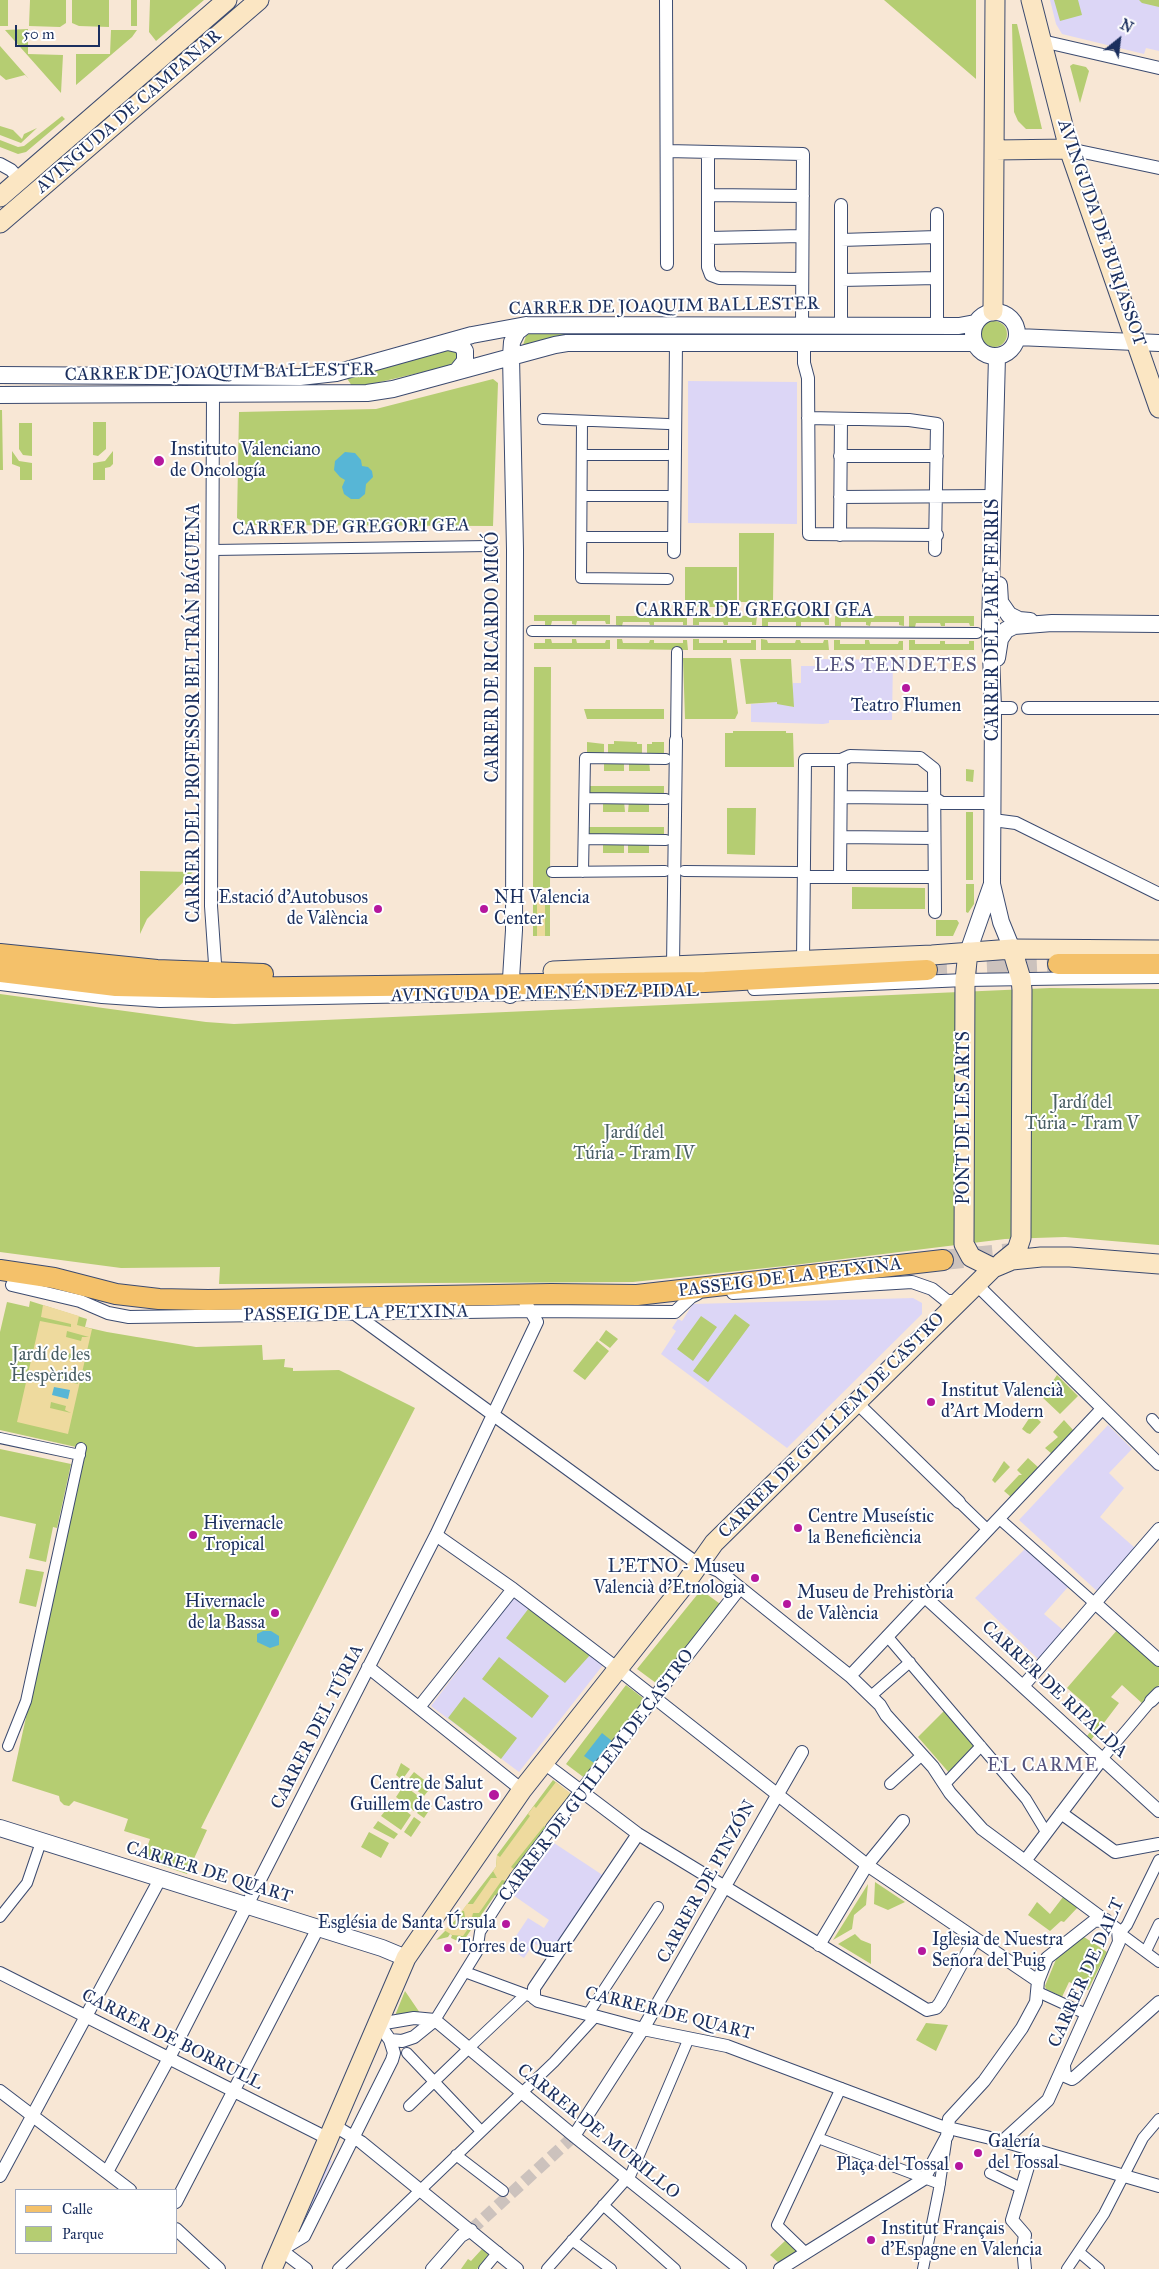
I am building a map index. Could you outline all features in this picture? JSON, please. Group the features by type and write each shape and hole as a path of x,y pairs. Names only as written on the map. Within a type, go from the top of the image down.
{"main road":[{"name":"AVINGUDA DE CAMPANAR","path":"0,197 227,0"},
{"name":"AVINGUDA DE CAMPANAR","path":"1,222 259,0"},
{"path":"993,311 995,0"},
{"name":"AVINGUDA DE BURJASSOT","path":"1031,0 1069,149 1159,408"},
{"path":"139,103 137,78 160,85"},
{"path":"83,125 96,140"},
{"path":"995,150 1069,149"},
{"path":"997,1266 1017,1250 1020,1238 1022,984 1012,949"},
{"name":"AVINGUDA DE MENÉNDEZ PIDAL","path":"0,972 116,986 283,975 510,984 705,982 804,968 968,952 1012,949 1159,950"},
{"name":"PONT DE LES ARTS","path":"968,952 965,986 964,1244 971,1257 997,1266"},
{"name":"AVINGUDA DE MENÉNDEZ PIDAL","path":"0,954 157,970 215,980"},
{"path":"1058,964 1159,964"},
{"name":"AVINGUDA DE MENÉNDEZ PIDAL","path":"510,984 553,971 673,966 927,970"},
{"name":"AVINGUDA DE MENÉNDEZ PIDAL","path":"553,971 620,976 804,968"},
{"path":"997,1266 1024,1259 1070,1257 1159,1264"},
{"name":"PASSEIG DE LA PETXINA","path":"4,1279 54,1278 116,1294 160,1299 341,1298 527,1303 637,1295 783,1280 943,1260"},
{"name":"CARRER DE GUILLEM DE CASTRO","path":"272,2269 406,1958 522,1790 701,1563 714,1543 857,1403 975,1283 997,1266"}],"street":[{"path":"666,0 667,264"},
{"path":"1042,41 1159,68"},
{"path":"1069,149 1159,168"},
{"path":"667,151 803,154 802,325"},
{"path":"708,152 708,267 711,275 719,278 802,279"},
{"path":"0,164 11,170 20,180"},
{"path":"709,195 803,196"},
{"path":"841,205 841,326"},
{"path":"937,214 937,326"},
{"path":"708,238 802,236"},
{"path":"841,240 937,238"},
{"path":"841,280 937,278"},
{"path":"993,311 1008,316 1014,322 1017,337 1008,352 997,356 983,353 974,343 972,333 975,323 982,315 993,311"},
{"name":"CARRER DE JOAQUIM BALLESTER","path":"0,375 300,377 336,373 494,330 526,325 959,326 975,323"},
{"name":"CARRER DE RICARDO MICÓ","path":"510,984 514,930 515,550 514,411 511,356 512,342 517,332 526,325"},
{"path":"1017,337 1159,343"},
{"path":"448,342 461,345 465,351 466,361 457,371"},
{"path":"674,552 676,342"},
{"name":"CARRER DE JOAQUIM BALLESTER","path":"0,395 367,393 393,389 561,344 676,342 974,343"},
{"path":"804,342 804,363 808,378 809,534 937,535"},
{"name":"CARRER DEL PARE FERRIS","path":"997,356 990,627 993,704 992,884 1001,922 1012,949"},
{"path":"213,376 213,394"},
{"name":"CARRER DEL PROFESSOR BELTRÁN BÁGUENA","path":"213,394 211,906 215,980"},
{"path":"808,418 909,420 937,424 937,535 935,550"},
{"path":"840,535 841,419"},
{"path":"543,420 668,424"},
{"path":"582,421 581,578 668,579"},
{"path":"582,455 668,456"},
{"path":"840,456 937,456"},
{"path":"582,496 668,496"},
{"path":"840,498 994,496"},
{"path":"582,537 668,537"},
{"name":"CARRER DE GREGORI GEA","path":"213,550 489,546"},
{"path":"992,576 999,583 1000,602 1009,615 1019,620 1052,623 1159,624"},
{"path":"1011,708 993,704 999,644 1006,630 1014,626 1052,623"},
{"name":"CARRER DE GREGORI GEA","path":"532,631 977,633"},
{"path":"673,966 677,652"},
{"path":"1028,708 1159,708"},
{"path":"804,968 801,874 805,760 841,760 850,756 920,758 934,769 934,912"},
{"path":"583,872 585,758 666,759"},
{"path":"840,876 841,760"},
{"path":"841,797 934,798 942,803 993,803"},
{"path":"585,798 666,799"},
{"path":"993,820 1016,823 1159,894"},
{"path":"841,837 934,838"},
{"path":"584,839 666,840"},
{"path":"552,872 665,871"},
{"path":"684,871 934,877"},
{"name":"CARRER DEL PARE FERRIS","path":"968,952 992,884"},
{"name":"AVINGUDA DE MENÉNDEZ PIDAL","path":"0,984 124,999 196,1001 510,984 730,990 965,986 1159,977"},
{"name":"AVINGUDA DE MENÉNDEZ PIDAL","path":"124,999 201,996 215,980"},
{"name":"PASSEIG DE LA PETXINA","path":"4,1279 80,1301 108,1313 129,1317 355,1314 527,1303 675,1312 697,1294"},
{"name":"PASSEIG DE LA PETXINA","path":"637,1295 697,1294 912,1282 932,1289 947,1301 958,1301"},
{"path":"975,1283 1159,1464"},
{"path":"341,1298 355,1314 691,1559 719,1571 850,1676 871,1696 922,1755 957,1802 982,1829 1106,1920 1159,1962"},
{"name":"CARRER DEL TÚRIA","path":"107,2172 169,2058 436,1535 537,1322 527,1303"},
{"path":"857,1403 988,1530"},
{"path":"850,1676 1102,1409"},
{"path":"0,1438 80,1452 26,1701 8,1746"},
{"path":"1003,1522 1159,1660"},
{"path":"1024,1685 1093,1601 1159,1529"},
{"path":"436,1535 513,1589 656,1698 867,1865 975,1939 1038,1987 1086,2014"},
{"name":"CARRER DE GUILLEM DE CASTRO","path":"390,2040 402,2041 414,2037 436,2020 477,1952 480,1932 515,1877 740,1588"},
{"path":"420,1706 513,1589"},
{"name":"CARRER DE RIPALDA","path":"924,1596 1024,1685 1159,1810"},
{"path":"887,1636 1026,1799 1046,1832"},
{"path":"871,1696 910,1662"},
{"path":"368,1667 420,1706 455,1735 460,1742 522,1790"},
{"path":"1025,1861 1102,1759 1155,1697"},
{"path":"945,1784 981,1746"},
{"name":"CARRER DE PINZÓN","path":"574,2136 643,2029 776,1794 802,1752"},
{"path":"890,1784 922,1755"},
{"path":"544,1763 638,1834 723,1888 920,2006 932,2010 940,2003 975,1939"},
{"path":"1061,1813 1118,1852 1159,1844"},
{"path":"819,1945 867,1865 903,1822"},
{"name":"CARRER DE QUART","path":"0,1828 382,1948 406,1958"},
{"path":"409,2106 468,2049 529,1996 638,1834"},
{"path":"0,1917 27,1883 41,1842"},
{"name":"CARRER DE DALT","path":"1003,2141 1048,2100 1119,1942 1120,1933 1127,1925 1159,1860"},
{"path":"0,2176 160,1878"},
{"path":"338,2269 554,2062 592,2015 658,1907"},
{"path":"923,2269 951,2117 984,2081 1012,2045 1034,2006 1038,1987 1051,1954 1094,1921 1106,1920"},
{"path":"1146,1951 1159,1924"},
{"path":"178,2198 318,1928"},
{"name":"CARRER DE QUART","path":"465,1972 538,2001 643,2029 727,2046 841,2088 947,2132 1003,2141 1159,2186"},
{"name":"CARRER DE BORRULL","path":"0,1973 235,2091 332,2133 355,2138 421,2189 517,2269"},
{"path":"1064,2066 1065,2076 1072,2079 1075,2078 1159,2002"},
{"path":"306,2269 281,2250 304,2236 355,2138 392,2060 394,2053 390,2040 379,2024 414,2018 436,2020"},
{"name":"CARRER DE MURILLO","path":"436,2020 521,2093 740,2269"},
{"path":"547,2269 628,2178 689,2038"},
{"path":"407,2053 481,2130"},
{"path":"806,2253 777,2224 841,2088"},
{"path":"0,2091 129,2189"},
{"path":"1066,2269 1095,2227 1143,2138 1159,2119"},
{"path":"780,2269 924,2179 947,2132"},
{"path":"818,2138 940,2184"},
{"path":"1024,2267 1025,2235 1012,2221 1033,2150"},
{"path":"456,2155 502,2191"},
{"path":"990,2173 1021,2188"},
{"path":"603,2205 675,2269"},
{"path":"432,2269 461,2236 470,2230"},
{"path":"178,2231 215,2268"},
{"path":"572,2240 607,2268"},
{"path":"484,2269 498,2252"},
{"path":"1079,2252 1099,2269"}],"shaded area":[{"path":"1050,0 1159,0 1159,51 1146,48 1144,54 1062,34 1056,24"},
{"path":"688,381 797,382 797,524 688,523"},
{"path":"818,659 893,660 892,720 829,720 829,723 823,724 751,722 751,704 777,702 793,707 793,683 801,683 801,666 817,666"},
{"path":"913,1298 922,1303 922,1314 787,1448 661,1354 676,1331 672,1328 678,1319 682,1321 693,1304"},
{"path":"1108,1425 1132,1449 1109,1473 1124,1488 1100,1517 1135,1548 1097,1591 1019,1520"},
{"path":"1025,1549 1068,1587 1044,1614 1063,1630 1038,1659 975,1598"},
{"path":"514,1597 603,1665 519,1772 431,1706"},
{"path":"551,1841 604,1876 551,1954 534,1943 524,1958 508,1948 528,1918 544,1928 549,1920 510,1893"},
{"path":"329,2160 332,2161 307,2217 304,2215"}],"green space":[{"path":"0,0 8,0 8,26 0,26"},
{"path":"30,0 66,0 66,23 60,27 29,26"},
{"path":"72,0 109,0 109,27 79,26 72,23"},
{"path":"131,0 137,0 137,26 131,26"},
{"path":"150,0 204,0 156,41 149,32"},
{"path":"884,0 976,0 976,79"},
{"path":"1054,0 1078,0 1082,15 1060,21"},
{"path":"1139,0 1159,0 1159,7 1142,3"},
{"path":"1012,24 1017,24 1042,129 1026,129 1018,121 1014,112"},
{"path":"28,29 28,54 63,55 61,93 5,30"},
{"path":"111,30 137,30 132,37 76,85 76,54 110,54"},
{"path":"0,46 29,79 25,75 6,80 0,75"},
{"path":"1073,64 1086,67 1089,71 1080,103 1070,66"},
{"path":"62,116 65,119 26,152 18,154 0,147 0,140 18,147 24,146"},
{"path":"0,126 13,130 22,139 24,134 37,128 21,143 0,135"},
{"path":"994,321 1003,325 1007,334 1003,343 994,347 985,343 981,334 985,325"},
{"path":"565,332 564,335 523,345 526,336 530,333"},
{"path":"450,348 461,355 453,365 367,385 352,386 346,377"},
{"path":"493,379 498,383 493,526 247,525 237,518 239,412 376,409"},
{"path":"0,410 2,410 3,470 0,470"},
{"path":"93,422 106,422 106,449 98,456 93,455"},
{"path":"19,423 32,423 32,456 23,455 19,449"},
{"path":"12,451 19,461 32,463 32,480 20,480 20,467 12,464"},
{"path":"113,451 113,464 105,468 105,480 93,480 93,463 105,461"},
{"path":"739,533 774,533 773,602 739,602"},
{"path":"685,567 737,567 737,607 685,607"},
{"path":"534,615 610,615 610,624 606,624 605,621 577,621 576,625 572,624 572,621 552,621 551,625 545,625 545,621 534,621"},
{"path":"693,615 757,616 756,625 752,625 752,622 728,622 728,625 724,625 723,622 699,622 699,625 693,625"},
{"path":"616,616 687,616 687,625 683,625 683,622 654,622 654,625 650,625 649,622 623,622 622,626 616,625"},
{"path":"762,616 829,616 829,625 825,625 824,622 801,622 801,626 796,626 796,622 768,622 768,626 762,626"},
{"path":"835,616 904,616 904,626 899,625 899,622 871,622 870,626 866,625 866,622 841,622 841,626 835,626"},
{"path":"909,616 974,616 974,626 970,626 969,623 945,623 945,626 941,626 940,623 916,623 915,627 909,627"},
{"path":"545,639 551,639 552,643 572,643 572,639 576,639 577,643 605,643 606,640 610,640 610,649 534,649 534,643 545,643"},
{"path":"617,639 622,639 623,643 649,643 650,640 654,640 654,643 683,643 683,640 687,640 688,650 617,649"},
{"path":"693,639 699,639 699,643 723,643 723,640 727,640 727,643 751,643 751,640 756,640 756,650 693,650"},
{"path":"761,639 767,640 768,643 795,643 796,640 800,640 801,643 823,643 824,640 828,640 829,650 761,650"},
{"path":"834,640 840,640 840,644 865,644 865,640 869,640 870,644 898,644 899,641 903,641 903,650 834,650"},
{"path":"909,640 915,640 915,644 940,644 940,641 945,641 945,644 969,644 969,641 974,641 974,650 909,650"},
{"path":"683,658 731,658 738,713 735,719 685,719"},
{"path":"740,659 791,659 794,707 777,704 777,702 746,704"},
{"path":"534,667 551,667 550,888 533,888"},
{"path":"584,709 664,709 664,719 587,719"},
{"path":"733,731 786,731 786,733 793,733 794,767 725,767 725,733 733,733"},
{"path":"614,741 642,744 642,754 608,753 608,744 614,744"},
{"path":"587,742 604,744 604,753 587,753"},
{"path":"652,742 664,742 664,754 647,753 647,744 652,744"},
{"path":"604,761 624,761 624,771 604,771"},
{"path":"629,761 649,761 650,771 629,771"},
{"path":"966,769 974,770 973,782 966,781"},
{"path":"589,786 664,786 664,796 589,796"},
{"path":"603,801 624,801 625,812 603,812"},
{"path":"629,801 649,801 649,812 628,812"},
{"path":"727,808 756,808 755,855 727,854"},
{"path":"966,812 973,812 973,880 966,880"},
{"path":"588,827 664,827 664,837 588,837"},
{"path":"603,842 624,842 624,853 603,853"},
{"path":"628,842 649,842 649,853 628,853"},
{"path":"140,871 193,872 147,919 140,934"},
{"path":"966,884 974,884 974,904 968,913 966,912"},
{"path":"852,887 925,888 925,909 852,909"},
{"path":"533,896 550,896 550,936 533,936"},
{"path":"936,920 957,920 959,923 953,936 936,936"},
{"name":"Jardí del Túria - Tram IV","path":"1050,988 1159,989 1159,1245 1065,1237 1005,1239 794,1265 633,1282 219,1284 220,1267 121,1268 0,1252 0,994 206,1022 234,1024"},
{"name":"Jardí de les Hespèrides","path":"30,1301 87,1319 85,1327 107,1332 196,1347 262,1345 263,1360 285,1359 284,1367 293,1368 293,1371 339,1370 415,1408 201,1828 207,1830 187,1874 143,1859 150,1839 124,1831 128,1819 74,1801 69,1806 64,1805 60,1801 59,1796 12,1781 85,1449 0,1430 0,1332 7,1302 29,1307"},
{"path":"735,1314 750,1325 708,1382 693,1371"},
{"path":"701,1316 717,1327 693,1361 677,1349"},
{"path":"606,1330 618,1339 610,1348 599,1340"},
{"path":"597,1341 609,1351 585,1380 573,1371"},
{"path":"1057,1375 1078,1396 1060,1414 1042,1397"},
{"path":"1032,1414 1041,1422 1030,1434 1022,1429"},
{"path":"1064,1420 1074,1431 1052,1454 1045,1448 1058,1437 1053,1432"},
{"path":"0,1449 71,1464 57,1528 53,1527 46,1562 29,1558 36,1524 0,1516"},
{"path":"1028,1458 1039,1468 1011,1497 1004,1491 1019,1475 1022,1475 1017,1470"},
{"path":"1004,1461 1010,1467 995,1483 992,1480"},
{"path":"26,1569 44,1572 36,1607 19,1603"},
{"path":"701,1590 723,1606 660,1686 637,1669"},
{"path":"529,1608 590,1655 565,1683 506,1638"},
{"path":"1118,1629 1159,1665 1159,1685 1143,1704 1122,1685 1111,1697 1119,1703 1091,1740 1087,1736 1099,1721 1087,1711 1090,1708 1067,1688"},
{"path":"499,1657 549,1696 532,1718 482,1679"},
{"path":"626,1685 648,1702 586,1779 566,1764"},
{"path":"464,1697 517,1738 501,1759 448,1718"},
{"path":"946,1709 977,1745 951,1775 918,1737"},
{"path":"401,1763 410,1769 402,1780 396,1775"},
{"path":"414,1772 432,1786 424,1796 406,1782"},
{"path":"553,1780 572,1795 509,1875 498,1897 495,1895 462,1943 451,1938 452,1935 450,1934 448,1937 436,1940 452,1924 496,1867 497,1855"},
{"path":"404,1785 422,1799 414,1811 396,1797"},
{"path":"393,1801 411,1815 401,1830 381,1816"},
{"path":"425,1801 432,1806 424,1818 417,1813"},
{"path":"414,1817 421,1822 411,1837 404,1832"},
{"path":"378,1821 398,1834 394,1839 373,1828"},
{"path":"369,1832 389,1843 381,1858 361,1847"},
{"path":"875,1882 905,1902 888,1910 874,1904"},
{"path":"868,1884 866,1905 854,1915 852,1929 833,1940"},
{"path":"1063,1897 1078,1907 1064,1922 1061,1921 1050,1931 1028,1915 1037,1902 1050,1914"},
{"path":"855,1934 861,1940 871,1944 871,1964 838,1944"},
{"path":"1084,1937 1107,1952 1088,1990 1069,1982 1062,1997 1046,1989 1045,1986 1057,1957"},
{"path":"405,1991 420,2013 395,2017 396,2013"},
{"path":"926,2023 948,2025 936,2051 916,2040"},
{"path":"786,2240 798,2251 779,2263 770,2255"},
{"path":"482,2249 489,2255 477,2269 461,2269 468,2259 471,2261"}],"sand":[{"path":"537,896 545,896 545,936 537,936"},
{"path":"43,1305 79,1316 77,1325 92,1329 68,1434 17,1422 40,1321 71,1327 71,1324 41,1317","holes":["67,1331 89,1337 82,1337 81,1341 66,1337","63,1352 85,1357 84,1359 77,1358 76,1361 62,1358","57,1373 72,1376 72,1380 78,1382 78,1384 56,1379","51,1402 66,1406 65,1410 71,1413 50,1408"]},
{"path":"556,1782 570,1793 547,1828 544,1826 511,1867 514,1869 506,1884 506,1881 502,1880 479,1913 473,1913 472,1917 474,1920 463,1936 452,1935 444,1930 452,1924 453,1927 458,1925 465,1917 464,1911 462,1911 467,1904 473,1904 491,1878 497,1878 493,1871 496,1867 497,1855 500,1857 530,1816 528,1814 534,1806 536,1808"}],"water":[{"path":"345,452 355,453 361,460 362,466 368,467 372,471 373,477 366,484 365,494 359,499 351,499 344,494 342,487 345,480 334,470 335,461"},
{"path":"54,1387 70,1390 68,1399 52,1395"},
{"path":"263,1631 271,1631 279,1636 279,1645 270,1648 257,1642 257,1634"},
{"path":"602,1733 612,1741 594,1763 584,1756"}],"tunnel":[{"path":"927,970 1058,964"},
{"path":"943,1260 1023,1252"},
{"path":"471,2230 574,2136"}],"place":[{"name":"Instituto Valenciano de Oncología","path":"159,461"},
{"name":"Teatro Flumen","path":"906,688"},
{"name":"Estació d'Autobusos de València","path":"378,909"},
{"name":"NH Valencia Center","path":"484,909"},
{"name":"Institut Valencià d'Art Modern","path":"931,1402"},
{"name":"Centre Museístic la Beneficiència","path":"798,1528"},
{"name":"Hivernacle Tropical","path":"193,1535"},
{"name":"L'ETNO - Museu Valencià d'Etnologia","path":"755,1578"},
{"name":"Museu de Prehistòria de València","path":"787,1604"},
{"name":"Hivernacle de la Bassa","path":"275,1613"},
{"name":"Centre de Salut Guillem de Castro","path":"494,1795"},
{"name":"Església de Santa Úrsula","path":"506,1924"},
{"name":"Torres de Quart","path":"448,1948"},
{"name":"Iglesia de Nuestra Señora del Puig","path":"922,1951"},
{"name":"Galería del Tossal","path":"978,2153"},
{"name":"Plaça del Tossal","path":"959,2166"},
{"name":"Institut Français d’Espagne en Valencia","path":"871,2240"}],"district":[{"name":"LES TENDETES","path":"896,666"},
{"name":"EL CARME","path":"1043,1766"}],"park label":[{"name":"Jardí del Túria - Tram V","path":"1082,1114"}]}
